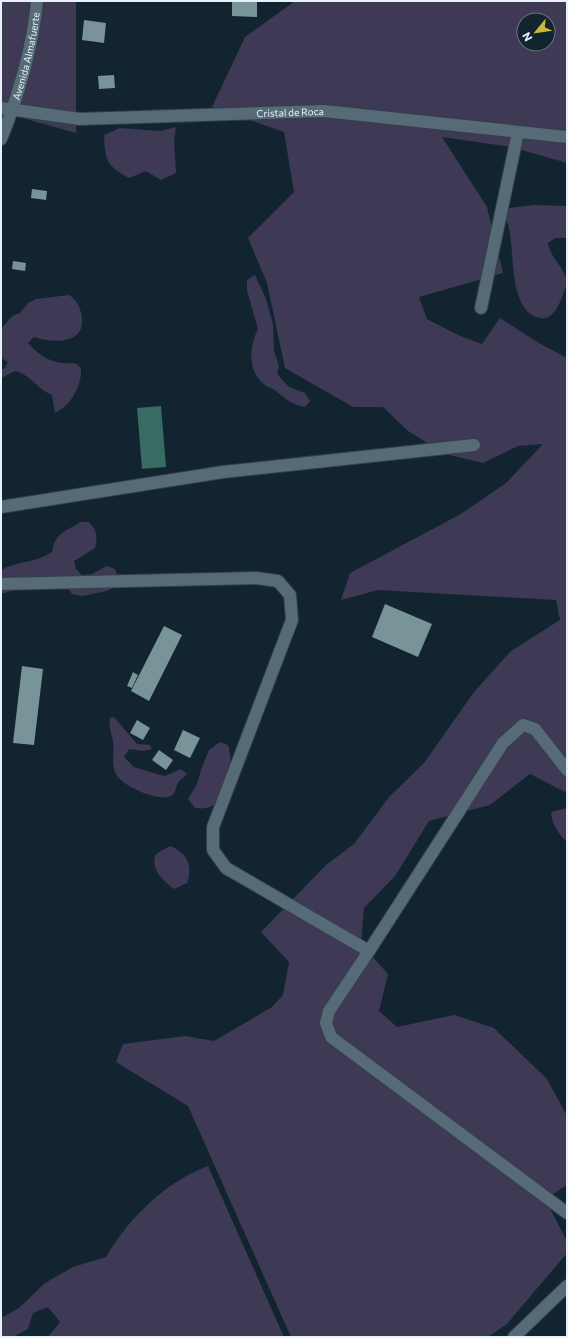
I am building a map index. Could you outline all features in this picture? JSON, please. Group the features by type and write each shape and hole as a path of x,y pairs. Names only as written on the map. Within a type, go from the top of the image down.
{"street":[{"name":"Avenida Almafuerte","path":"1,139 13,110 36,19 37,1"},
{"name":"Cristal de Roca","path":"1,108 80,119 324,111 567,137"},
{"path":"480,308 518,132"},
{"path":"1,507 223,472 474,445"},
{"path":"1,584 256,578 278,581 290,596 292,620 213,827 213,850 226,868 370,951"},
{"path":"567,770 535,728 523,725 503,743 370,951 329,1011 326,1023 331,1037 567,1212"},
{"path":"514,1337 567,1286"}],"shaded area":[{"path":"1,1 76,1 76,133 1,112"},
{"path":"295,1 567,1 567,163 511,147 442,137 487,207 503,273 419,297 427,319 460,336 482,344 500,318 539,343 567,358 567,790 565,792 530,774 490,805 429,821 395,876 364,908 361,944 388,974 379,1011 397,1027 454,1015 494,1028 547,1079 567,1116 567,1185 545,1199 567,1241 567,1253 507,1324 488,1337 291,1337 188,1106 116,1062 123,1044 185,1036 214,1041 272,1007 283,995 289,962 261,932 326,865 354,844 389,797 424,763 474,692 511,651 560,620 556,600 378,590 341,600 350,573 461,514 506,483 543,444 518,446 483,463 445,454 408,431 383,407 353,407 285,368 267,283 248,238 294,192 284,132 212,107 245,37"},
{"path":"176,127 174,140 176,173 161,180 146,171 129,178 116,170 108,161 105,150 104,135 120,128 160,131"},
{"path":"534,205 567,206 567,238 555,238 548,243 549,248 566,277 567,283 555,312 546,318 540,318 530,313 522,305 515,280 509,228 501,212 509,208"},
{"path":"255,275 266,299 273,324 274,351 279,366 277,374 289,387 305,393 310,401 305,407 293,403 275,390 266,386 259,380 255,373 251,358 253,343 258,329 247,290 247,280"},
{"path":"69,295 77,302 81,313 82,323 80,331 75,336 60,341 51,341 34,337 28,343 38,353 55,362 75,363 81,368 80,382 71,400 61,410 55,413 52,395 25,375 15,371 1,378 1,369 4,369 8,362 1,358 1,329 12,316 20,313 28,303 36,299"},
{"path":"161,406 166,467 142,469 137,408"},
{"path":"81,522 89,522 94,528 96,541 95,548 74,561 76,569 82,575 92,574 107,566 115,569 119,579 115,587 107,591 82,596 72,594 67,587 23,584 1,594 1,570 13,565 46,556 52,552 53,546 62,533"},
{"path":"114,717 137,744 150,745 152,749 143,751 129,749 124,757 134,767 165,776 181,769 187,774 179,782 171,796 157,797 140,792 118,777 114,768 113,745 109,725 110,718"},
{"path":"220,742 228,745 230,755 230,777 227,788 222,797 215,804 206,808 195,808 188,799 197,784 209,750"},
{"path":"567,808 567,842 556,828 551,812"},
{"path":"170,846 181,852 189,865 189,877 187,883 174,889 162,879 154,864 156,854"},
{"path":"208,1166 284,1337 48,1337 60,1322 48,1307 33,1313 28,1329 13,1337 1,1337 1,1318 19,1308 45,1283 73,1267 106,1257 137,1215 150,1203 177,1181"}],"building":[{"path":"232,1 257,1 257,17 232,16"},
{"path":"84,20 106,23 104,43 82,40"},
{"path":"114,75 115,88 99,89 98,76"},
{"path":"32,189 47,191 46,200 31,198"},
{"path":"13,261 26,263 25,271 12,269"},
{"path":"385,604 432,624 418,657 372,637"},
{"path":"164,626 182,635 149,701 131,691"},
{"path":"22,666 43,669 34,745 13,743"},
{"path":"133,672 138,675 132,688 127,686"},
{"path":"137,720 150,728 143,740 130,733"},
{"path":"183,730 200,738 190,758 174,750"},
{"path":"159,750 173,760 166,770 152,760"}]}
